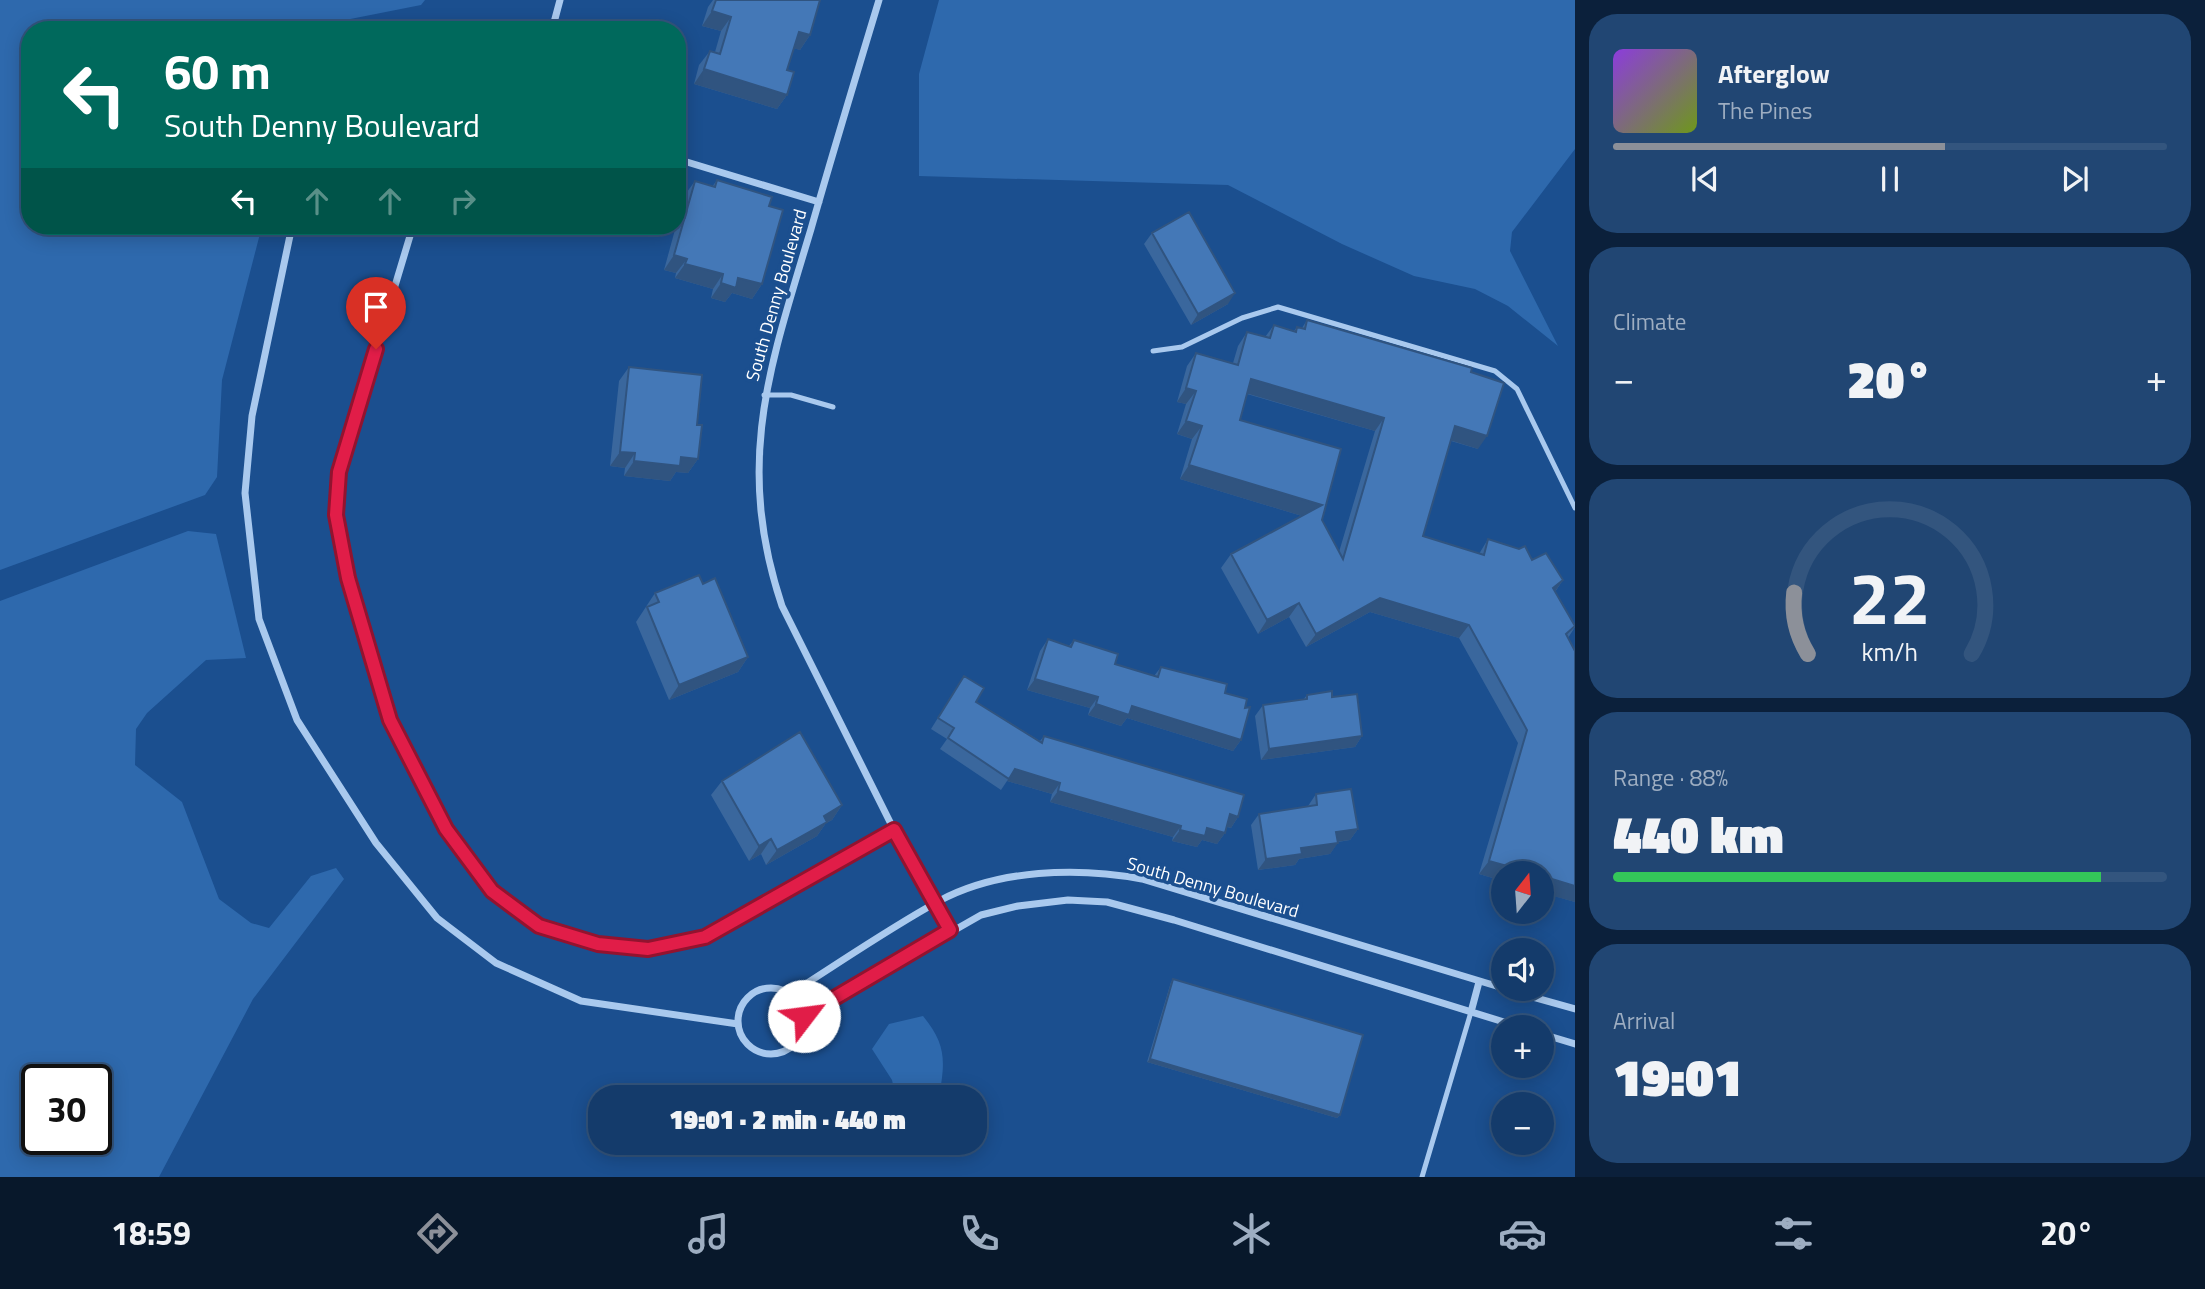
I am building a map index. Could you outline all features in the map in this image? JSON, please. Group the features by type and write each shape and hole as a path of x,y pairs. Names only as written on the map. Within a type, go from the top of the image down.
{"street":[{"path":"554,21 560,0"},
{"name":"South Denny Boulevard","path":"878,0 764,395 757,457 769,566 782,606 894,830 950,930"},
{"path":"686,162 819,202"},
{"path":"290,235 252,416 245,493 259,619 298,720 376,843 437,918 496,963 581,1001 738,1024"},
{"path":"410,235 339,472 336,515 348,578 390,720 446,829 492,891 539,926 598,944 648,949 705,937 894,830"},
{"name":"South Denny Boulevard","path":"790,994 936,903 985,884 1062,872 1110,873 1142,879 1491,985"},
{"path":"804,1016 950,930 981,915 1018,906 1068,900 1107,902 1174,920 1491,1019"},
{"path":"1471,1013 1479,982"},
{"path":"774,988 790,994 801,1006 804,1016 800,1037 794,1046 774,1054 764,1054 746,1043 738,1024 741,1008 753,993 774,988"},
{"name":"South Denny Boulevard","path":"1547,1001 1575,1009"},
{"path":"1554,1038 1575,1044"}],"lane":[{"path":"1153,351 1182,347 1242,318 1278,307 1495,370 1517,389 1575,508"},
{"path":"764,395 791,395 833,407"},
{"path":"1422,1177 1471,1013"}],"shaded area":[{"path":"0,0 425,0 421,5 340,21 21,21 21,235 260,235 222,380 217,477 205,495 0,570"},
{"path":"939,0 1575,0 1575,149 1512,232 1510,251 1558,346 1508,306 1475,289 1414,276 1342,244 1228,185 919,176 919,74"},
{"path":"188,531 216,534 246,658 206,660 147,713 136,729 135,765 182,802 219,899 251,923 269,928 311,876 336,868 344,879 253,999 159,1177 0,1177 0,601"},
{"path":"923,1016 940,1045 943,1064 941,1085 893,1085 872,1049 889,1024"}],"building":[{"path":"716,0 820,0 810,35 799,32 787,70 794,72 787,95 704,69 710,51 720,54 731,17 712,11"},
{"path":"717,180 772,197 769,206 783,210 762,284 738,278 736,288 721,283 723,274 685,264 687,259 674,255 680,235 686,235 686,213 695,181 715,187"},
{"path":"1189,212 1235,293 1198,314 1152,233"},
{"path":"1307,320 1472,368 1471,372 1504,383 1487,436 1455,426 1423,536 1484,555 1488,539 1519,549 1525,546 1532,560 1546,553 1563,580 1553,588 1575,626 1566,634 1575,651 1575,886 1554,880 1554,861 1489,861 1527,730 1469,625 1380,598 1316,634 1299,603 1267,620 1231,554 1322,505 1189,465 1202,426 1186,421 1196,391 1186,388 1196,353 1238,365 1247,332 1270,338 1274,325 1296,332 1297,327 1305,329","holes":["1251,379 1384,418 1343,559 1322,520 1341,449 1240,420"]},
{"path":"629,367 702,375 697,425 702,425 698,459 681,457 680,466 634,461 635,453 620,452"},
{"path":"699,575 703,584 715,578 748,657 679,685 647,607 659,602 655,593"},
{"path":"1048,639 1071,647 1074,640 1118,654 1115,664 1158,677 1161,667 1227,684 1225,693 1247,699 1245,708 1250,707 1241,740 1132,706 1129,715 1096,704 1098,697 1035,679"},
{"path":"964,676 984,688 976,702 1042,743 1044,736 1244,795 1238,817 1230,814 1225,833 1207,828 1205,836 1180,830 1181,826 1058,791 1060,783 1015,769 1009,779 948,738 954,728 938,718"},
{"path":"1332,691 1332,697 1357,694 1362,736 1269,749 1263,705 1307,699 1307,695"},
{"path":"800,732 842,805 824,816 827,822 777,850 771,839 759,846 722,781"},
{"path":"1351,789 1358,829 1336,832 1338,843 1301,848 1302,854 1266,859 1259,814 1317,805 1316,794"},
{"path":"1173,979 1363,1035 1340,1115 1150,1059"}],"route":[{"path":"376,349 339,472 336,515 348,578 390,720 446,829 492,891 539,926 598,944 648,949 705,937 754,912 894,830 950,930 804,1016"}]}
